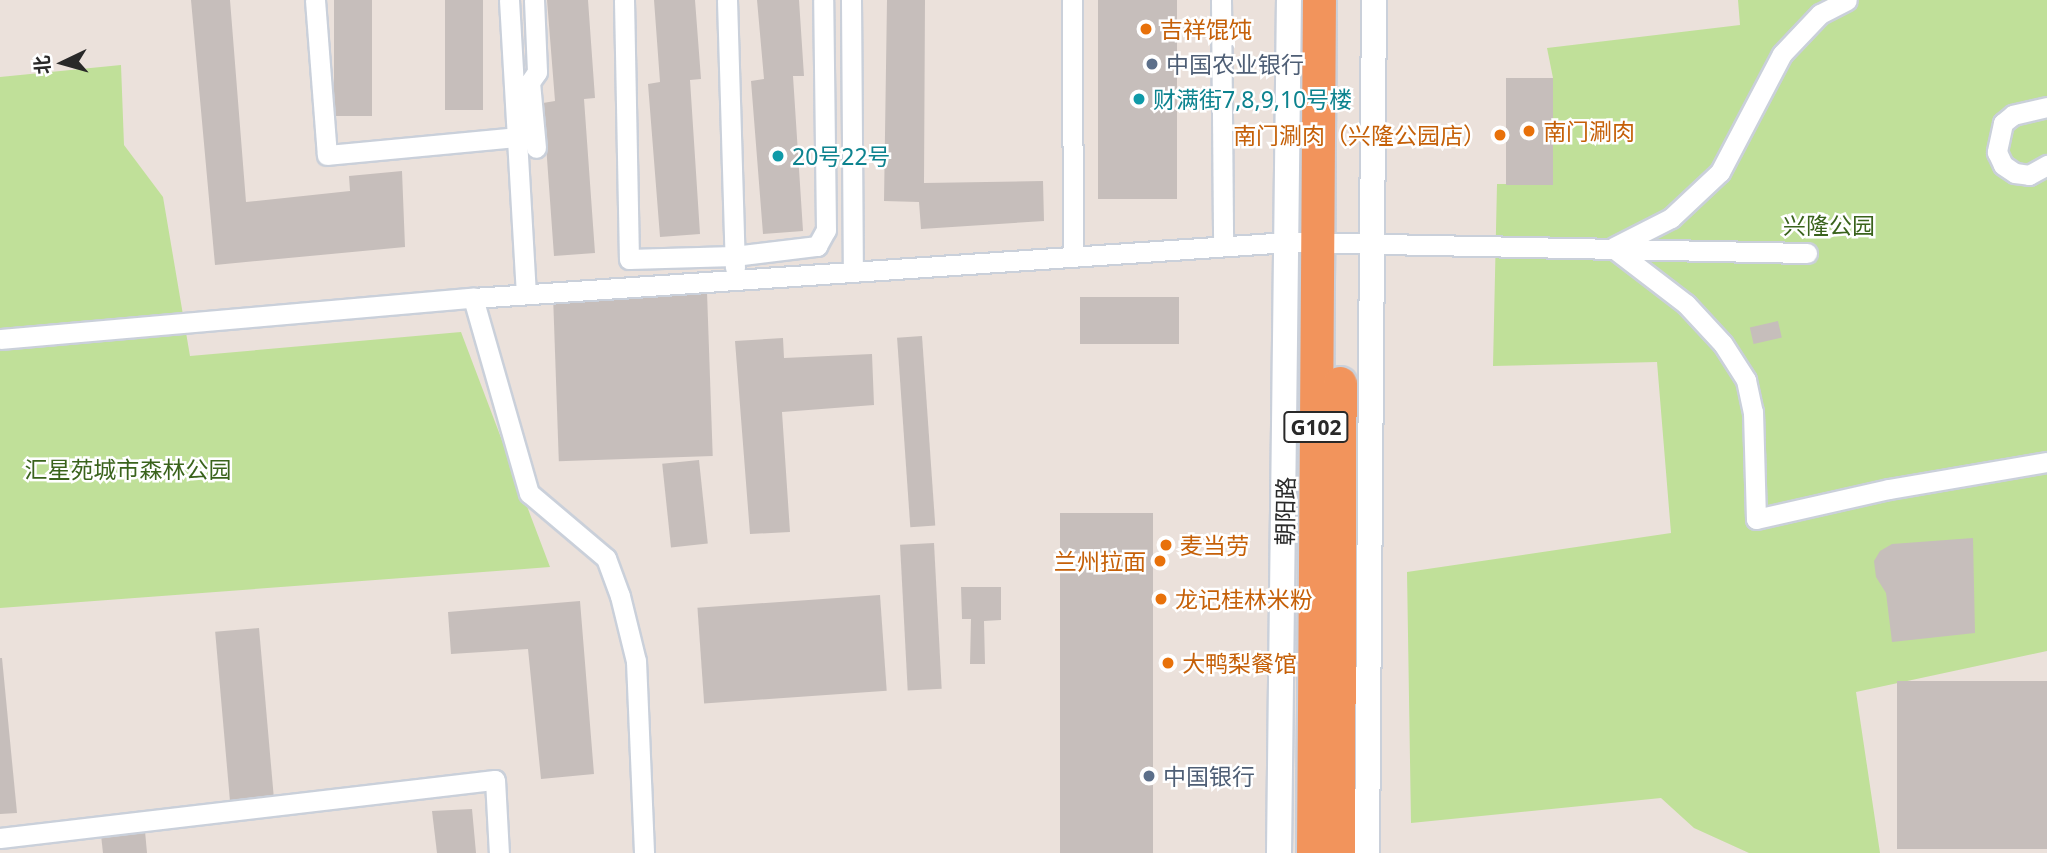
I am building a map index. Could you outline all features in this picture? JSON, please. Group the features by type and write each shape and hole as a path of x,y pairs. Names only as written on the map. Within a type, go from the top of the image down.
{"highway":[{"name":"朝阳路","path":"1313,853 1319,0"},
{"name":"朝阳路","path":"1338,853 1316,242 1341,0"}],"street":[{"path":"315,0 327,155 517,137"},
{"path":"509,0 526,294"},
{"path":"534,0 537,72 530,82 536,148"},
{"path":"624,0 629,259 734,256 817,246 826,230 822,0"},
{"path":"727,0 735,280"},
{"path":"850,0 853,271"},
{"path":"1072,0 1073,256"},
{"path":"1221,0 1223,246"},
{"name":"朝阳路","path":"1279,853 1316,242 1289,0"},
{"path":"1367,853 1374,0"},
{"path":"1613,248 1671,218 1720,172 1782,54 1819,14 1847,0"},
{"path":"2046,111 2014,115 2003,123 1997,152 2003,165 2015,173 2029,175 2047,165"},
{"path":"0,339 473,298 1223,246 1373,242 1807,253"},
{"path":"1613,248 1686,304 1723,344 1746,380 1753,412 1756,519 1889,489 2047,462"},
{"path":"473,298 529,493 607,558 620,596 636,661 644,853"},
{"path":"0,838 21,845 495,780 499,853"}],"green space":[{"name":"兴隆公园","path":"1738,0 2047,0 2047,651 1856,692 1880,853 1749,853 1694,828 1661,798 1411,823 1407,572 1671,533 1657,362 1493,366 1497,184 1553,184 1553,78 1547,48 1740,25"},
{"name":"汇星苑城市森林公园","path":"121,65 124,145 163,197 190,356 461,332 550,567 0,608 0,77"}],"building":[{"path":"191,0 230,0 246,202 350,191 349,176 402,171 405,247 215,265"},
{"path":"334,0 372,0 372,116 334,116"},
{"path":"445,0 483,0 483,110 445,110"},
{"path":"547,0 588,0 595,98 584,99 595,253 554,256 543,103 555,101"},
{"path":"654,0 695,0 701,79 690,80 700,234 660,237 648,84 660,82"},
{"name":"20号22号","path":"757,0 799,0 804,76 793,76 803,231 763,234 751,81 764,79"},
{"path":"887,0 925,0 924,183 1043,181 1044,221 921,229 919,202 884,201"},
{"name":"财满街7,8,9,10号楼","path":"1098,0 1177,0 1177,199 1098,199"},
{"name":"南门涮肉","path":"1506,78 1553,78 1553,185 1506,185"},
{"path":"707,292 713,456 559,461 553,297"},
{"path":"1080,297 1179,297 1179,344 1080,344"},
{"path":"1778,321 1782,338 1754,344 1750,328"},
{"path":"922,336 935,526 910,527 897,338"},
{"path":"783,338 784,358 872,354 874,405 782,412 790,532 750,534 735,341"},
{"path":"699,460 708,544 671,547 662,464"},
{"path":"1060,513 1153,513 1153,853 1060,853"},
{"path":"1973,538 1975,633 1892,642 1886,593 1876,577 1874,561 1880,551 1892,544"},
{"path":"934,543 942,689 908,691 900,545"},
{"path":"961,587 1001,587 1001,620 984,621 985,664 970,664 971,619 962,619"},
{"path":"880,595 887,691 704,704 697,608"},
{"path":"580,601 594,774 541,779 528,649 451,654 448,612"},
{"path":"259,628 274,798 230,802 215,632"},
{"path":"0,658 17,813 0,814"},
{"path":"1897,681 2047,681 2047,849 1897,849"},
{"path":"472,809 476,853 437,853 432,811"},
{"path":"145,831 147,853 103,853 101,835"}],"place":[{"name":"吉祥馄饨","path":"1146,29"},
{"name":"中国农业银行","path":"1152,64"},
{"name":"财满街7,8,9,10号楼","path":"1139,99"},
{"name":"南门涮肉","path":"1529,131"},
{"name":"南门涮肉（兴隆公园店）","path":"1500,135"},
{"name":"20号22号","path":"778,156"},
{"name":"麦当劳","path":"1166,545"},
{"name":"兰州拉面","path":"1160,561"},
{"name":"龙记桂林米粉","path":"1161,599"},
{"name":"大鸭梨餐馆","path":"1168,663"},
{"name":"中国银行","path":"1149,776"}]}
